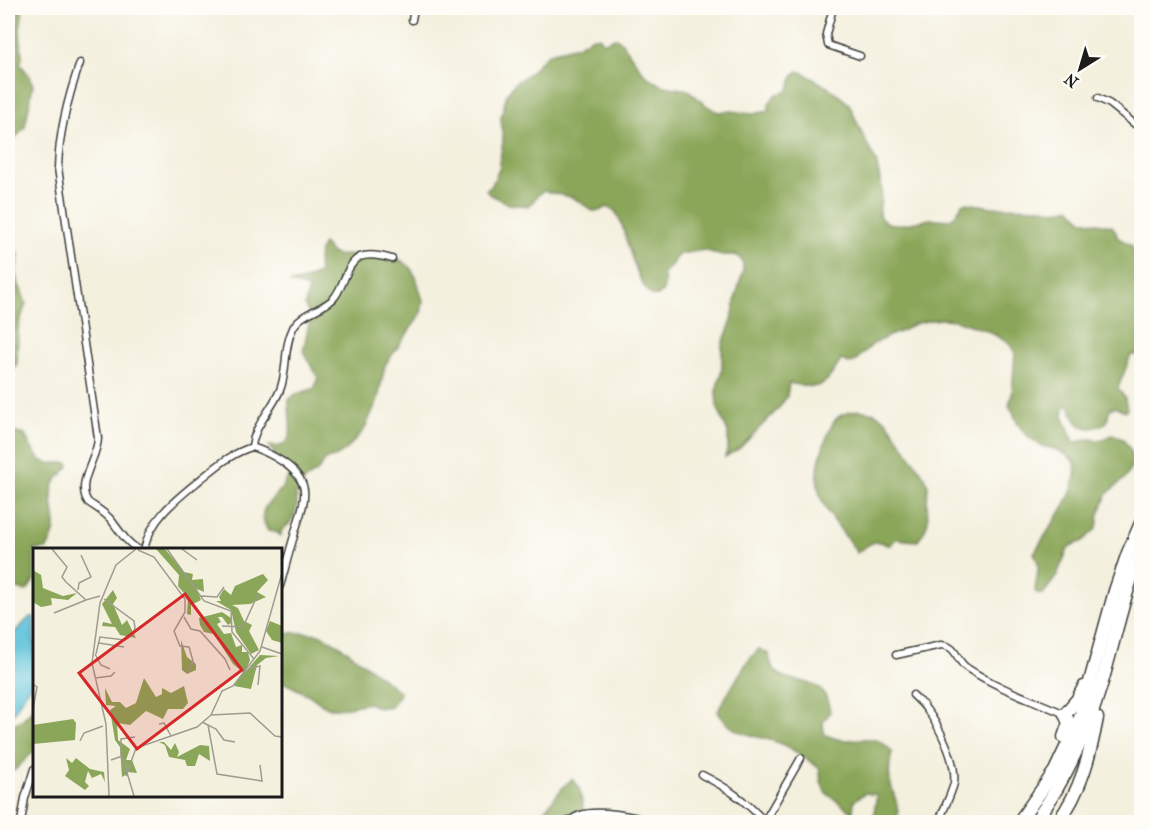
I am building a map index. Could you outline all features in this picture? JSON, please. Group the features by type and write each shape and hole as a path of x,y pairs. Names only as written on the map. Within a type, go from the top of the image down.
{"highway":[{"path":"1019,822 1054,771 1080,718 1115,591 1142,521"},
{"path":"1035,822 1053,796 1080,746 1102,684 1132,575 1142,550"},
{"path":"1132,575 1142,563"},
{"path":"1054,771 1068,730 1069,723 1065,714 1077,700 1095,664"},
{"path":"1058,822 1071,803 1083,775 1094,732 1102,684"}],"street":[{"path":"412,20 414,8"},
{"path":"833,8 826,34 828,45 860,56"},
{"path":"1136,8 1142,9"},
{"path":"80,63 70,90 59,143 58,168 98,438 98,446 86,474 84,494 88,502 111,520 130,545 137,548"},
{"path":"1098,98 1110,104 1142,130"},
{"path":"252,447 257,429 279,393 284,376 285,352 294,325 333,299 356,260 362,256 374,255 392,258"},
{"path":"144,548 151,529 171,504 229,457 252,447 267,452 285,463 295,474 304,491 282,579"},
{"path":"896,655 948,645 964,666 985,679 1065,714"},
{"path":"913,695 934,720 954,770 954,783 939,822"},
{"path":"702,775 742,799 764,822 801,758"},
{"path":"21,822 33,772"},
{"path":"567,822 581,815 594,813 637,817 652,822"}],"green space":[{"path":"8,8 23,8 20,30 22,58 20,64 29,75 33,85 25,127 10,144 8,150"},
{"path":"593,37 599,37 604,43 616,38 622,42 649,78 664,86 688,90 718,112 732,111 752,114 769,111 769,103 777,94 788,91 798,71 834,91 849,104 876,161 882,188 879,215 888,223 903,224 931,219 948,220 956,215 962,204 966,203 1057,211 1070,207 1082,220 1112,226 1118,238 1131,245 1141,261 1142,350 1137,355 1131,355 1118,388 1125,398 1127,410 1111,408 1107,422 1090,428 1085,428 1078,423 1068,405 1064,408 1063,416 1076,442 1099,440 1113,435 1123,439 1131,451 1132,465 1126,477 1107,494 1099,514 1097,528 1083,541 1068,549 1056,577 1043,594 1035,591 1038,567 1034,553 1071,492 1075,462 1055,449 1041,446 1020,427 1009,405 1015,353 1009,343 988,331 955,320 931,320 914,324 873,344 854,362 841,360 821,385 789,383 787,396 779,408 740,448 725,457 728,433 717,406 716,391 722,370 722,346 732,320 743,271 741,259 735,255 721,255 704,250 680,254 664,273 663,290 655,296 648,292 642,283 621,222 614,210 607,207 593,211 574,198 544,191 529,206 509,204 489,194 486,190 491,187 500,167 503,142 501,118 507,93 515,83 531,72 550,53 577,46"},
{"path":"8,150 11,185 8,202"},
{"path":"323,244 337,255 385,256 400,260 409,266 416,277 423,301 421,314 385,365 378,399 364,430 346,450 326,459 318,471 301,483 296,493 295,514 290,523 281,531 281,536 276,532 268,531 264,523 263,512 281,489 291,471 280,463 269,446 279,446 289,438 289,400 296,394 313,389 318,378 303,351 310,319 305,306 308,290 291,283 308,279 319,273 319,254"},
{"path":"8,245 19,255 16,277 26,303 18,328 17,363 8,382"},
{"path":"859,410 875,413 886,420 925,477 928,485 928,521 918,541 897,538 890,545 874,542 857,553 823,503 817,477 819,461 828,434 839,416"},
{"path":"8,412 12,430 25,435 34,452 43,462 68,463 69,466 54,484 52,494 55,527 52,538 47,548 33,548 33,582 27,591 17,589 8,583"},
{"path":"282,633 319,634 342,647 400,692 391,706 379,708 369,703 330,708 282,682"},
{"path":"759,649 769,654 772,666 780,674 814,685 821,690 827,699 830,712 823,722 824,734 842,740 877,740 892,752 889,773 898,812 896,822 874,822 877,795 865,793 854,801 853,813 825,792 819,768 810,761 779,743 738,731 724,720 718,712 721,705 744,667"},
{"path":"33,707 33,752 8,774 8,725 17,723"},
{"path":"572,779 579,787 586,822 539,822 540,816"}],"water":[{"path":"30,617 33,617 33,681 8,718 8,639"}]}
